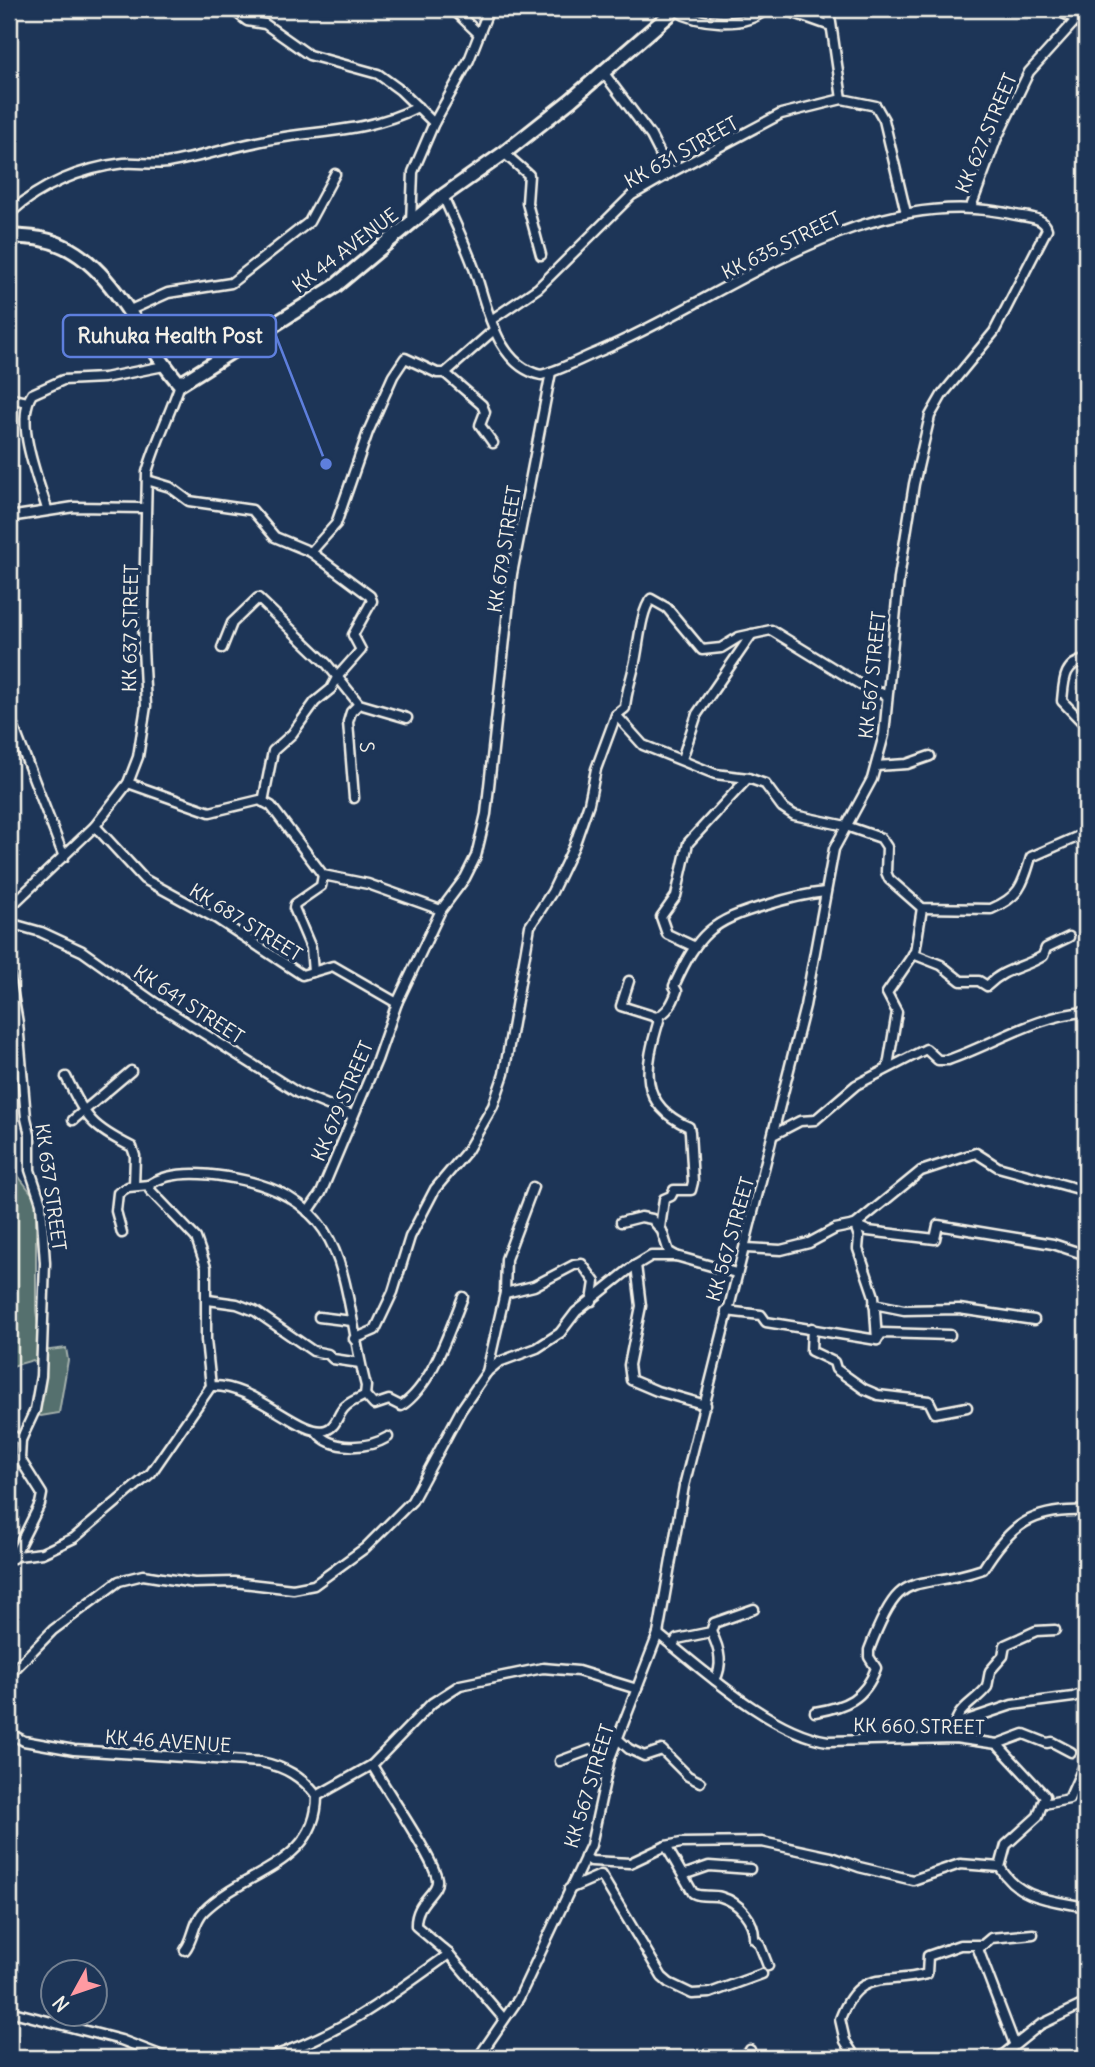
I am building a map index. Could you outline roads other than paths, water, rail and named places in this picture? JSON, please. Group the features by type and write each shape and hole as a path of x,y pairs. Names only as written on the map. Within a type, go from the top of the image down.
{"main road":[{"name":"KK 44 AVENUE","path":"180,384 334,287 443,196 504,153 675,9"},
{"path":"9,236 43,239 82,257 103,278 164,366 180,384"}],"street":[{"path":"232,9 247,21 265,24 309,55 377,74 434,123"},
{"path":"453,9 478,33"},
{"path":"411,225 413,172 434,123 469,60 489,9"},
{"path":"675,9 703,21 755,19 766,9"},
{"path":"783,9 831,26"},
{"path":"829,9 842,99"},
{"path":"1054,9 1078,20"},
{"name":"KK 627 STREET","path":"971,207 996,140 1029,72 1086,9"},
{"path":"603,72 651,136 670,173"},
{"name":"KK 631 STREET","path":"491,320 538,288 632,195 781,114 842,99 876,106 880,111 906,213"},
{"path":"9,214 22,202 74,173 125,163 164,163 273,139 350,130 399,116 418,107"},
{"path":"504,153 529,175 527,203 541,255"},
{"path":"128,311 168,293 231,283 309,222 335,174"},
{"path":"443,196 474,269 491,320 511,358 528,372 541,375 551,372"},
{"name":"KK 635 STREET","path":"551,372 650,330 784,257 848,229 906,213 971,207 985,207 1041,220 1048,229 994,332 936,405"},
{"path":"445,373 495,329"},
{"path":"311,552 337,524 368,432 401,360 405,358 437,373 445,373 482,405 485,412 480,425 493,443"},
{"path":"47,509 25,428 27,402 32,394 63,380 104,378 164,366"},
{"name":"KK 679 STREET","path":"308,1212 321,1193 377,1060 397,1003 441,910 465,878 476,856 486,814 512,573 551,372"},
{"name":"KK 637 STREET","path":"9,908 95,826 128,783 138,757 146,706 143,649 148,541 144,508 147,480 154,446 165,428 180,384"},
{"path":"9,398 27,402"},
{"name":"KK 567 STREET","path":"478,2058 519,1998 591,1845 610,1758 658,1634 684,1486 805,1006 834,849 872,779 884,735 886,695 914,484 925,435 936,405"},
{"path":"147,480 170,487 189,501 252,510 275,537 311,552 370,596 372,601 353,635 361,650 338,676 331,689 315,702 292,734 273,751 263,802"},
{"path":"9,517 47,509 144,508"},
{"path":"222,648 232,623 258,598 338,676 359,704 407,718"},
{"path":"354,1339 375,1329 393,1292 410,1237 435,1189 467,1151 493,1106 504,1074 530,926 552,892 574,846 589,803 596,769 616,715 625,708 626,685 634,668 639,631 645,621 644,608 651,599 667,608 702,650 722,648 739,637 771,630 864,687 886,695"},
{"path":"682,759 688,750 697,714 752,634"},
{"path":"1086,660 1068,668 1064,677 1062,701 1086,726"},
{"name":"S","path":"354,798 348,722 351,712 359,704"},
{"path":"9,715 65,857"},
{"path":"616,715 643,744 715,774 748,778 765,784 782,807 794,815 846,826 885,841 889,879 922,908 997,907 1024,884 1031,857 1086,833"},
{"path":"876,766 906,764 930,756"},
{"path":"695,947 667,934 661,917 676,896 688,843 748,778"},
{"path":"128,783 211,812 247,801 263,802 271,806 323,874 368,884 441,910"},
{"name":"KK 687 STREET","path":"95,826 144,879 217,919 285,966 302,975 333,966 397,1003"},
{"path":"313,972 312,948 294,908 295,904 321,886 323,874"},
{"path":"629,981 621,1006 656,1017 663,1014 674,999 677,991 674,986 695,947 726,917 806,894 825,892"},
{"path":"888,1066 897,1012 887,993 913,954 922,908"},
{"name":"KK 641 STREET","path":"9,923 41,932 82,951 155,1002 298,1093 352,1115"},
{"path":"913,954 941,965 961,981 979,981 987,986 1001,973 1017,965 1027,966 1043,956 1046,948 1069,937"},
{"name":"KK 637 STREET","path":"9,972 18,1023 26,1118 30,1135 30,1170 41,1203 45,1264 41,1376 35,1410 21,1440"},
{"path":"775,1133 800,1121 815,1121 856,1085 888,1066 926,1049 938,1060 948,1060 1037,1022 1064,1013 1086,1012"},
{"path":"656,1017 659,1020 650,1051 647,1080 663,1113 689,1127 694,1182 691,1190 674,1190 671,1196 664,1199 660,1228"},
{"path":"73,1120 131,1071"},
{"path":"66,1077 83,1111 99,1131 132,1147 135,1156 134,1186"},
{"path":"746,1248 781,1250 809,1243 835,1229 855,1225 921,1171 976,1153 998,1167 1086,1191"},
{"path":"122,1233 115,1199 128,1187 194,1173 229,1177 281,1192 308,1212 335,1246 365,1395 374,1405 389,1400 401,1406 411,1400 441,1352 463,1297"},
{"path":"11,1557 62,1546 151,1473 211,1386 206,1340 206,1267 196,1238 150,1190 152,1183"},
{"path":"487,1372 505,1293 506,1259 533,1187"},
{"path":"621,1222 641,1217 652,1219 660,1228 669,1252 736,1273"},
{"path":"855,1225 868,1231 935,1239 938,1225 962,1228 1053,1244 1086,1255"},
{"path":"855,1225 874,1304 877,1340"},
{"path":"9,1675 53,1630 119,1581 143,1575 194,1583 234,1582 293,1589 314,1585 365,1548 412,1501 461,1410 487,1372 499,1362 537,1348 560,1333 576,1312 636,1265 651,1256 676,1256"},
{"path":"505,1293 534,1286 574,1265 582,1264 595,1282 592,1301"},
{"path":"636,1265 641,1306 629,1365 631,1380 657,1391 706,1405"},
{"path":"208,1300 237,1304 255,1311 313,1351 328,1354 333,1359 360,1363"},
{"path":"874,1304 904,1310 959,1309 1034,1320"},
{"path":"726,1311 753,1314 766,1322 877,1340"},
{"path":"320,1317 352,1321"},
{"path":"812,1328 811,1351 834,1362 836,1369 864,1389 878,1395 929,1401 935,1413 967,1407"},
{"path":"877,1340 882,1333 950,1335"},
{"path":"211,1386 231,1387 252,1394 306,1429 317,1432 332,1444 347,1446 380,1442 388,1437"},
{"path":"317,1432 335,1424 347,1404 365,1395"},
{"path":"9,1434 21,1440 20,1459 42,1493 40,1504 11,1557"},
{"path":"815,1712 848,1705 873,1678 876,1668 869,1657 869,1650 888,1606 898,1593 912,1583 982,1569 1016,1525 1042,1513 1086,1511"},
{"path":"715,1680 720,1662 719,1647 711,1632 714,1623 754,1609"},
{"path":"955,1738 955,1724 960,1709 989,1684 990,1671 1003,1656 1005,1645 1036,1631 1055,1630"},
{"path":"672,1646 677,1639 711,1632"},
{"name":"KK 660 STREET","path":"658,1634 715,1680 788,1729 814,1739 955,1738 998,1744 1045,1796 1044,1804"},
{"path":"185,1950 201,1913 300,1845 317,1816 317,1796 372,1765 432,1703 460,1685 543,1668 578,1671 638,1689"},
{"path":"955,1724 1012,1705 1073,1697 1086,1692"},
{"name":"KK 46 AVENUE","path":"9,1733 24,1741 74,1750 261,1762 282,1766 296,1775 317,1796"},
{"path":"998,1744 1024,1734 1047,1743 1052,1742 1071,1752"},
{"path":"619,1740 645,1756 662,1749 688,1776 700,1782"},
{"path":"560,1761 590,1750 600,1757 610,1758"},
{"path":"1086,1761 1069,1800 1044,1804 1028,1827 1006,1845 1000,1867 1010,1883 1028,1895 1086,1907"},
{"path":"372,1765 431,1861 437,1878 437,1887 420,1905 416,1926 449,1954 504,2019"},
{"path":"584,1857 591,1861 630,1863 666,1846 762,1842 831,1857 913,1880 960,1864 1000,1867"},
{"path":"666,1846 693,1893 719,1896 742,1910 752,1923 754,1939 759,1943 768,1966"},
{"path":"683,1875 709,1866 750,1869"},
{"path":"569,1889 601,1875 662,1977 679,1989 692,1994 710,1993 762,1974"},
{"path":"856,2058 845,2041 840,2020 854,1991 872,1980 927,1975 928,1956 960,1945 980,1945 992,1938 1033,1934"},
{"path":"980,1945 978,1949 1014,2043"},
{"path":"268,2058 309,2044 356,2020 449,1954"},
{"path":"999,2058 1014,2043 1073,2007 1086,2003"},
{"path":"9,2011 121,2040 168,2058"}],"place":[{"name":"Ruhuka Health Post","path":"326,464"}]}
